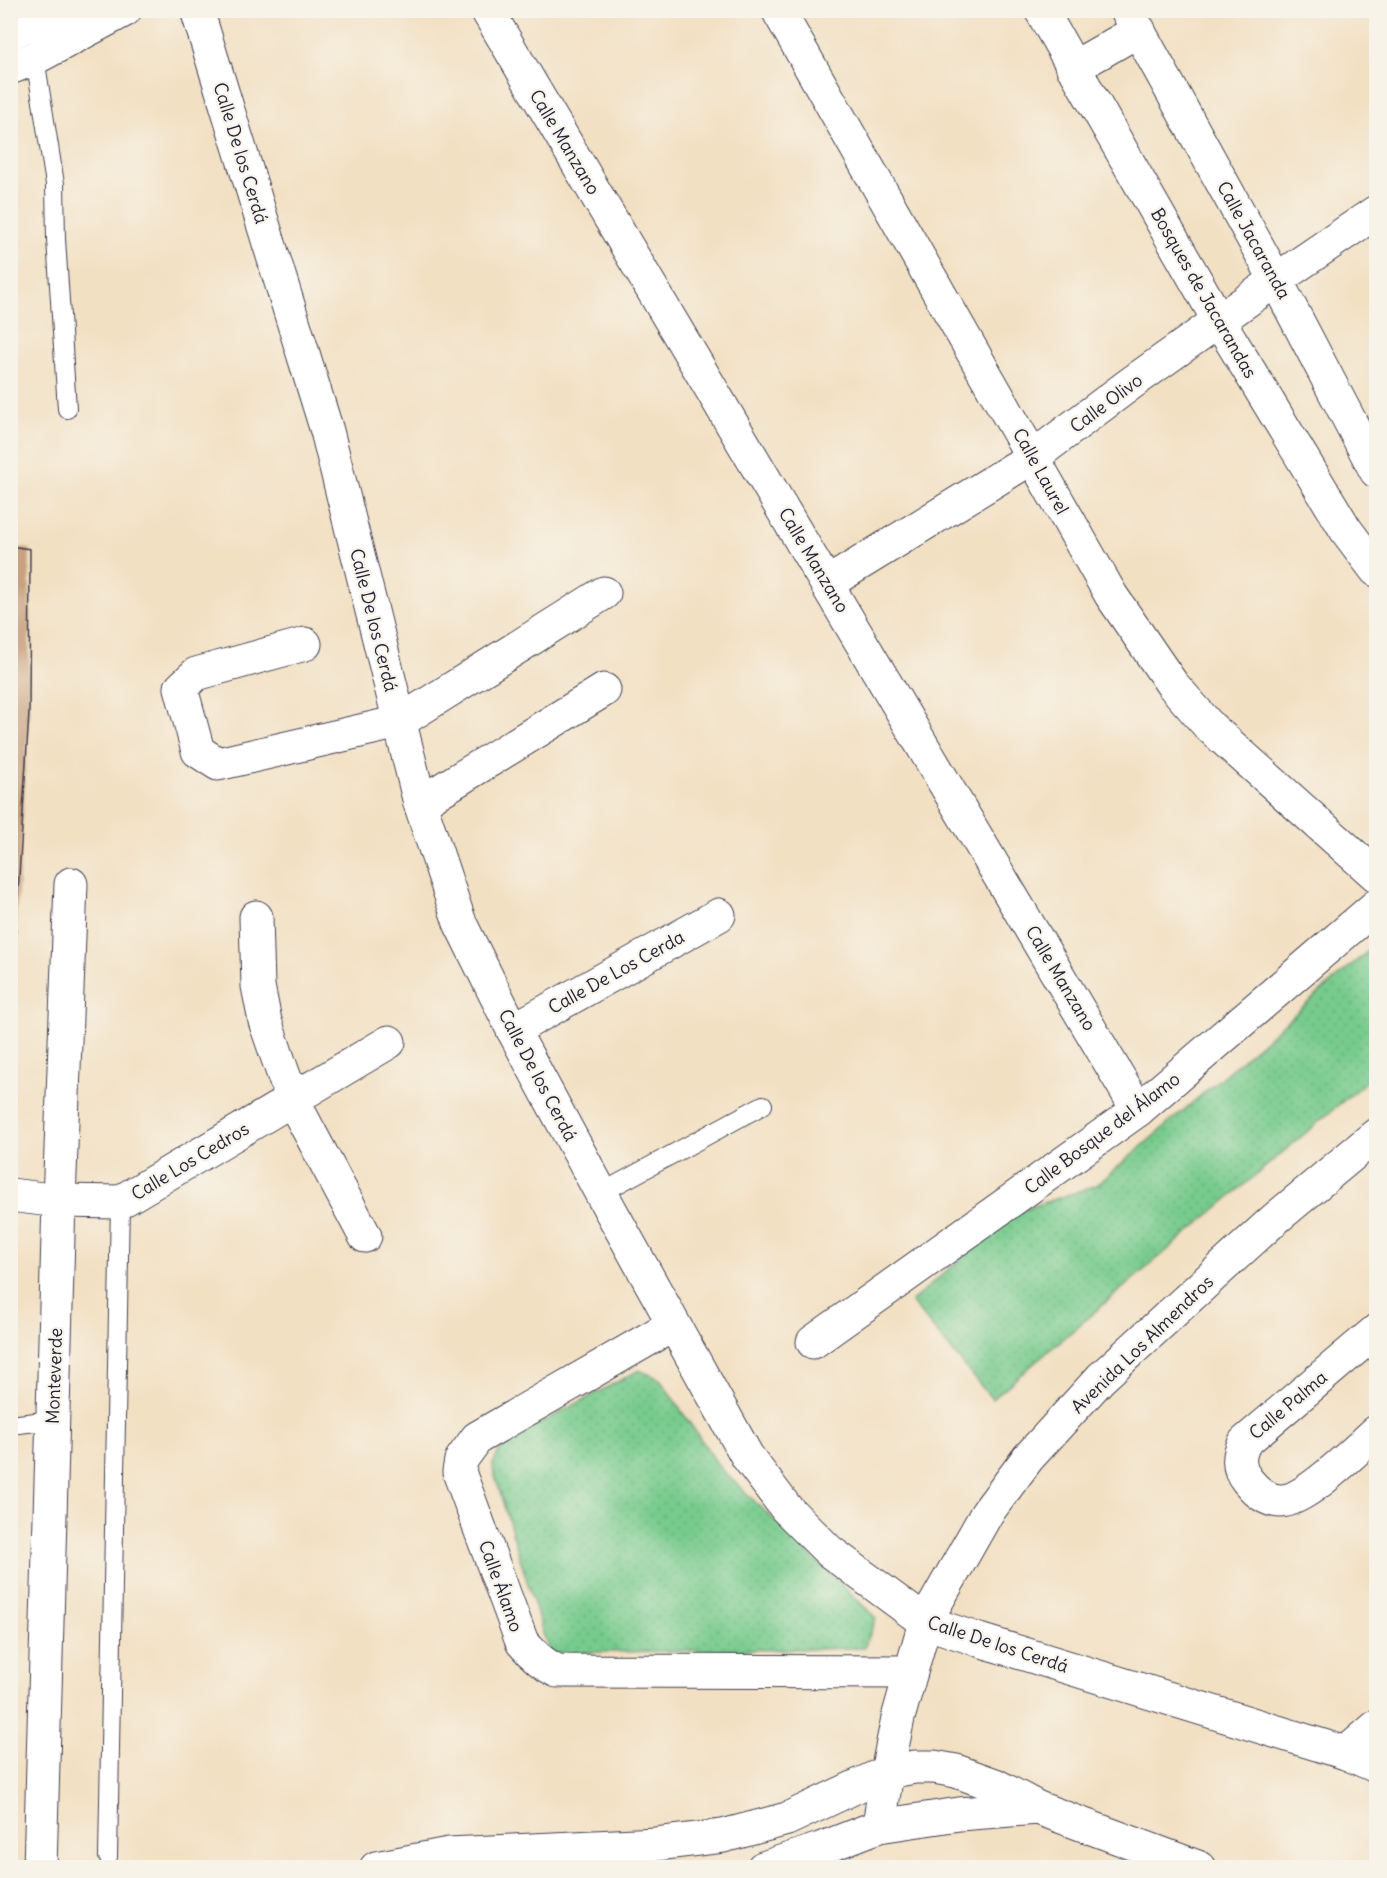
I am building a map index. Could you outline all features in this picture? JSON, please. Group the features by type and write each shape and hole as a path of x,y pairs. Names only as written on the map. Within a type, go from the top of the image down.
{"street":[{"path":"10,33 64,10"},
{"path":"23,63 125,10"},
{"name":"Calle De los Cerdá","path":"197,10 327,431 420,803 460,923 513,1030 673,1326 747,1456 786,1508 829,1551 925,1622 1346,1753 1377,1766"},
{"name":"Calle Manzano","path":"487,10 1138,1110"},
{"name":"Calle Laurel","path":"778,10 1111,595 1172,684 1209,726 1377,875"},
{"name":"Bosques de Jacarandas","path":"1041,10 1219,321 1346,530 1377,570"},
{"path":"1073,68 1133,20"},
{"name":"Calle Jacaranda","path":"1133,20 1276,280 1377,471"},
{"name":"Calle Olivo","path":"828,583 1033,457 1276,280 1377,212"},
{"path":"305,644 196,674 181,688 198,751 218,764 399,722 604,592"},
{"path":"420,803 604,690"},
{"name":"Monteverde","path":"40,1868 59,1201 71,884"},
{"name":"Calle Bosque del Álamo","path":"813,1342 1138,1110 1377,906"},
{"name":"Calle De Los Cerda","path":"513,1030 719,915"},
{"path":"256,917 258,986 265,1021 292,1099 364,1236"},
{"name":"Calle Los Cedros","path":"10,1196 59,1201 120,1202 389,1042"},
{"name":"Avenida Los Almendros","path":"879,1826 887,1772 925,1622 987,1513 1028,1458 1101,1378 1275,1219 1377,1135"},
{"name":"Calle Álamo","path":"673,1326 477,1438 461,1460 459,1472 522,1642 546,1666 557,1671 911,1672"},
{"name":"Calle Palma","path":"1377,1331 1245,1442 1240,1450 1239,1464 1242,1474 1257,1491 1266,1497 1284,1501 1295,1498 1313,1487 1377,1432"},
{"path":"1346,1753 1377,1727"},
{"path":"376,1868 449,1854 656,1856 787,1819 887,1772 915,1767 934,1767 956,1771 995,1785 1038,1808 1200,1868"},
{"path":"763,1868 879,1826 959,1814 1038,1808"}],"lane":[{"path":"23,63 55,184 56,239 67,409"},
{"path":"601,1193 763,1106"},
{"path":"108,1857 120,1202"},
{"path":"10,1425 53,1419"}],"green space":[{"path":"1376,944 1376,1073 992,1399 911,1302 1013,1213 1097,1185"},
{"path":"639,1370 660,1379 720,1468 876,1618 864,1648 549,1653 492,1466 503,1443"}],"building":[{"path":"10,546 30,549 29,713 15,942 10,942"}]}
